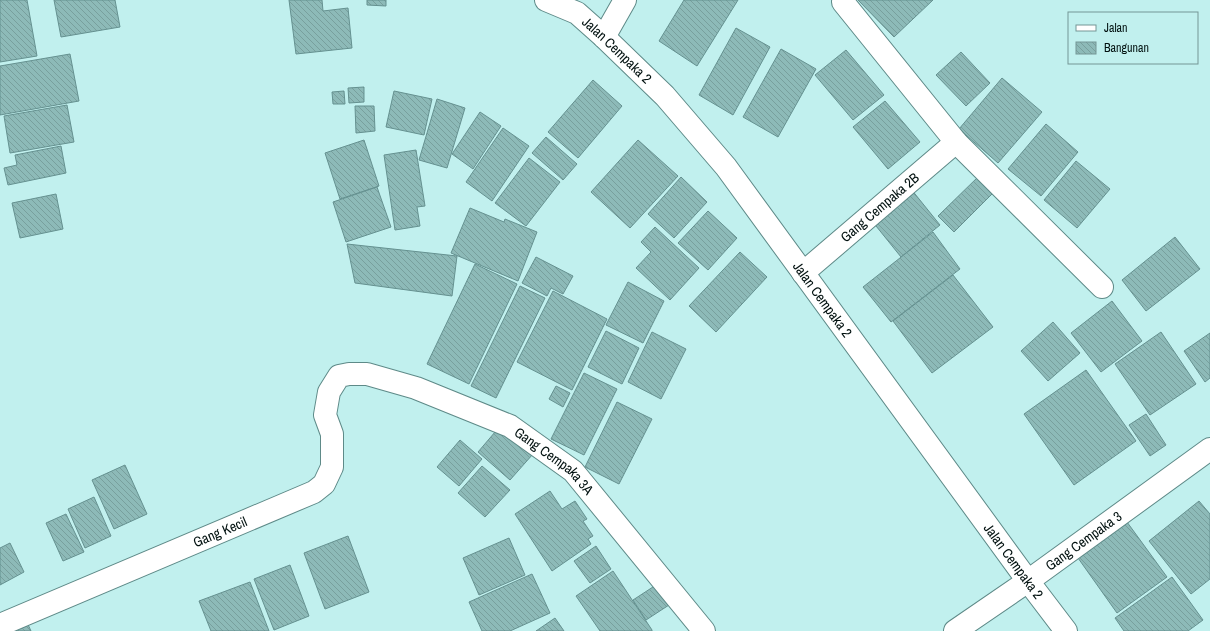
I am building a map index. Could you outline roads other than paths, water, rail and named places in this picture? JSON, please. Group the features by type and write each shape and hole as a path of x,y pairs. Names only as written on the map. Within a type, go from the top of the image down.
{"street":[{"name":"Jalan Cempaka 2","path":"546,0 577,13 604,37 665,96 726,167 1028,582 1066,631"},
{"path":"604,37 624,0"},
{"path":"843,2 956,142 1102,287"},
{"name":"Gang Cempaka 2B","path":"803,273 956,142"},
{"name":"Gang Kecil","path":"0,625 314,492 324,484 332,467 332,434 325,415 329,392 339,376 349,374"},
{"name":"Gang Cempaka 3A","path":"349,374 367,374 416,388 510,426 573,471 704,631"},
{"name":"Gang Cempaka 3","path":"955,631 976,625 1028,582 1210,449"}]}
